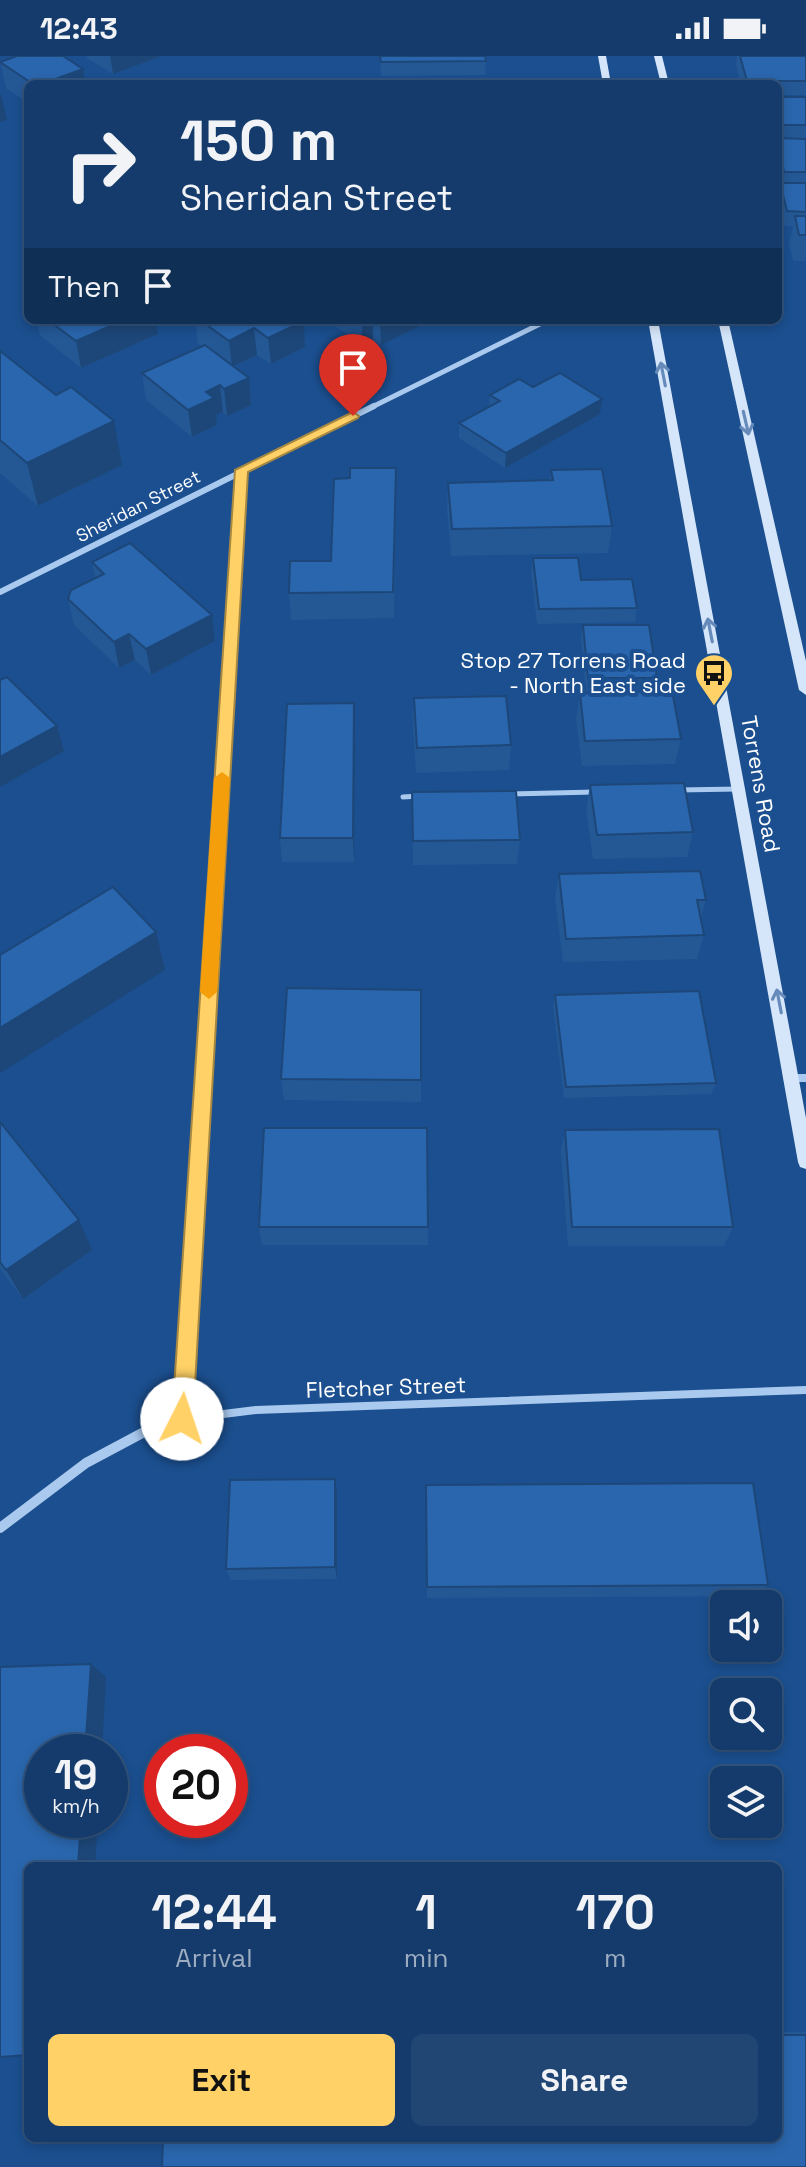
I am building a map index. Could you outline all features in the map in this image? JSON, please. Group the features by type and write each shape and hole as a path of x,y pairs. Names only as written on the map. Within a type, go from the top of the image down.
{"main road":[{"path":"602,56 606,80"},
{"path":"658,56 664,80"},
{"name":"Torrens Road","path":"654,324 783,1022 798,1078 806,1162"},
{"path":"724,324 806,690"}],"street":[{"name":"Sheridan Street","path":"0,592 540,324"},
{"name":"Fletcher Street","path":"0,1528 70,1474 129,1438 182,1419 256,1410 806,1390"}],"lane":[{"path":"182,1419 241,470"},
{"path":"665,791 740,789"},
{"path":"495,795 603,792"},
{"path":"403,797 433,796"}],"building":[{"path":"17,56 63,56 83,69 53,80 27,80 0,62"},
{"path":"380,56 485,56 486,61 381,62"},
{"path":"740,56 806,56 806,81 747,80"},
{"path":"782,97 806,97 806,125 782,125"},
{"path":"782,138 806,139 806,172 784,172"},
{"path":"782,183 806,183 806,212 787,211"},
{"path":"795,216 806,216 806,235 799,235"},
{"path":"53,324 115,324 76,341"},
{"path":"206,324 298,324 268,338 254,328 229,341"},
{"path":"205,345 249,378 224,389 220,385 206,392 214,398 188,410 142,373"},
{"path":"0,351 56,395 71,387 114,421 27,463 0,440"},
{"path":"560,373 602,399 506,453 459,423 500,401 490,395 519,379 533,387"},
{"path":"350,468 396,468 393,592 289,593 290,561 331,561 334,479 350,478"},
{"path":"602,469 612,526 452,529 448,483 553,480 551,470"},
{"path":"130,543 212,615 146,649 129,634 114,642 68,599 71,590 104,574 92,562"},
{"path":"533,558 578,558 581,580 632,579 637,608 539,609"},
{"path":"583,625 649,625 657,678 588,678"},
{"path":"7,677 57,726 0,757 0,680"},
{"path":"672,691 681,739 585,741 580,693"},
{"path":"506,696 511,745 417,748 414,698"},
{"path":"354,703 353,838 280,838 287,704"},
{"path":"684,783 693,832 597,835 590,785"},
{"path":"516,791 520,840 413,841 412,792"},
{"path":"700,871 706,900 697,900 704,935 566,939 559,874"},
{"path":"113,887 156,932 0,1028 0,955"},
{"path":"287,988 421,990 421,1080 281,1079"},
{"path":"699,991 716,1083 566,1087 555,995"},
{"path":"0,1122 79,1220 6,1270 0,1262"},
{"path":"264,1128 427,1128 428,1227 259,1227"},
{"path":"719,1129 733,1227 572,1227 565,1130"},
{"path":"335,1479 335,1567 226,1569 230,1480"},
{"path":"753,1483 768,1585 427,1587 426,1485"},
{"path":"91,1664 86,1734 24,1734 24,1838 80,1838 78,1862 24,1862 24,2055 0,2057 0,1667"},
{"path":"782,2035 806,2035 806,2167 162,2167 163,2142 782,2142"}],"slow traffic":[{"path":"209,992 222,778"}],"place":[{"name":"Stop 27 Torrens Road - North East side","path":"714,707"}],"route":[{"path":"182,1419 241,470 353,416"}]}
